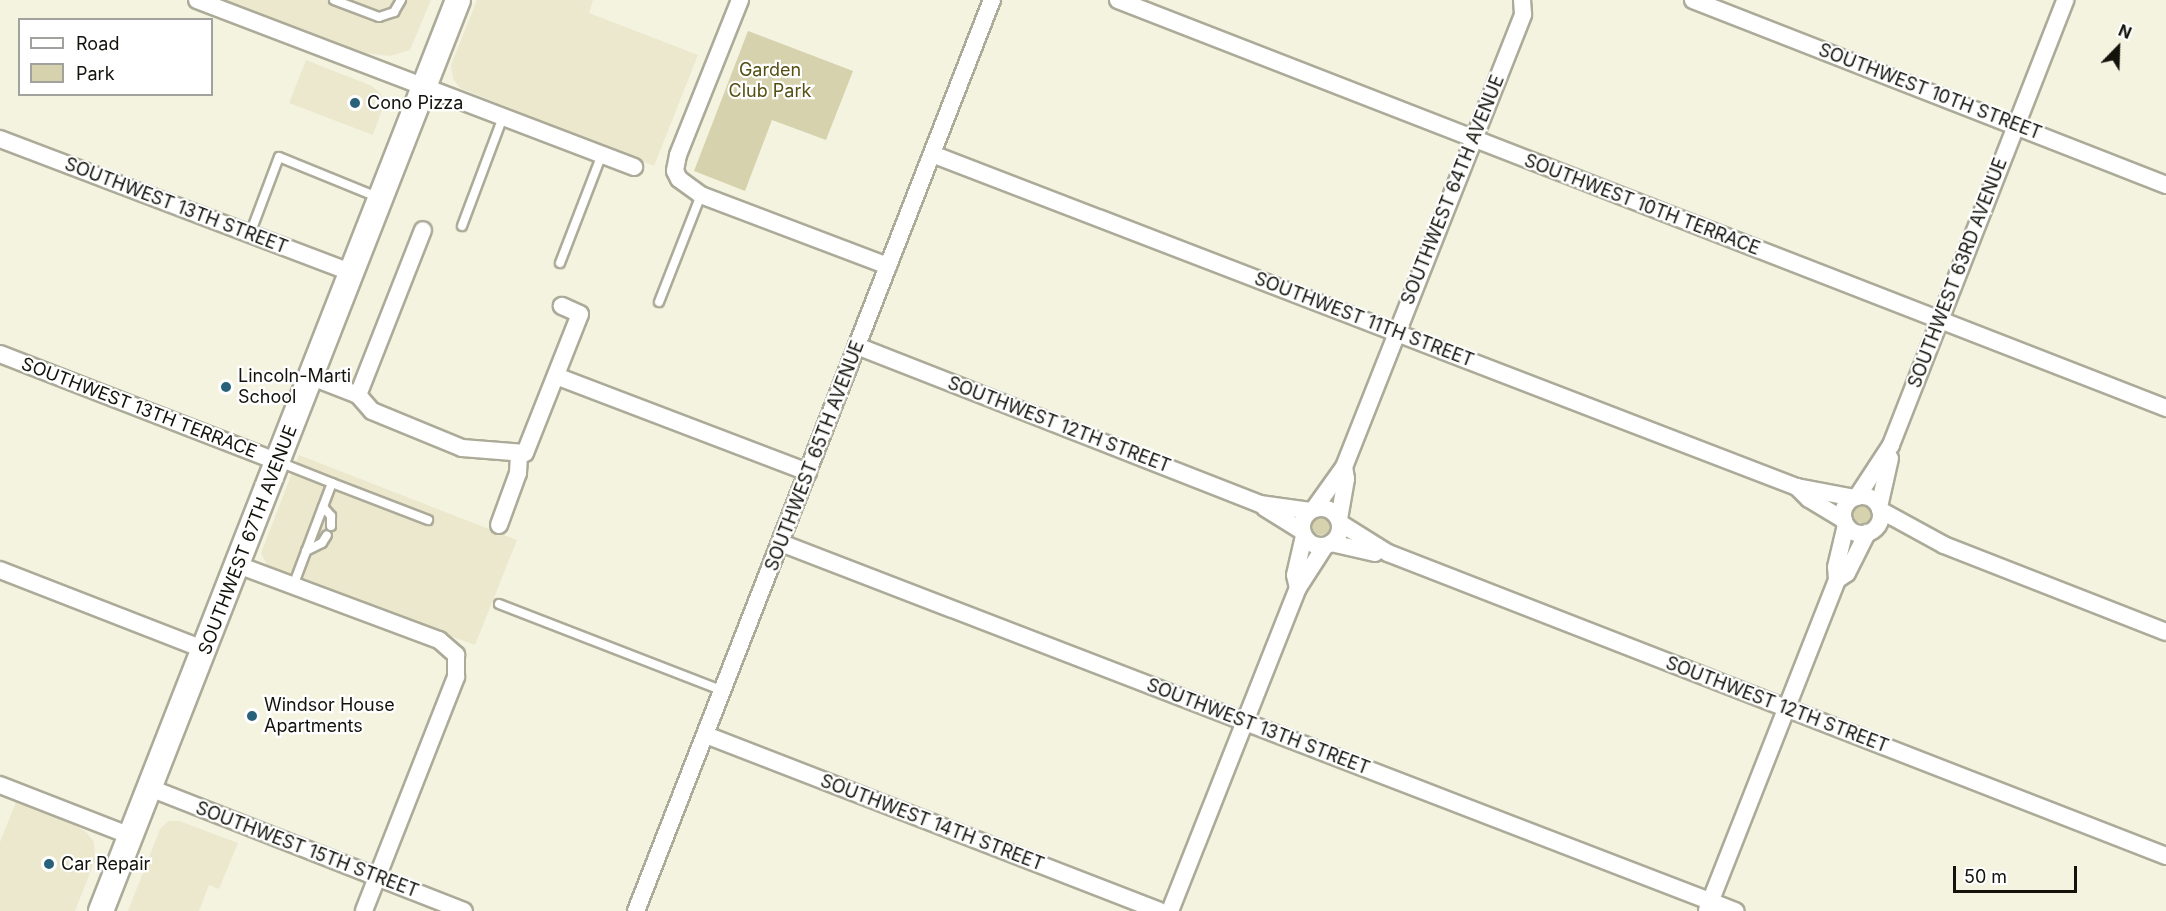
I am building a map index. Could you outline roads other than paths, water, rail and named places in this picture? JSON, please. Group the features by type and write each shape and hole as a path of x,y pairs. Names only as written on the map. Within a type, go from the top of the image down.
{"main road":[{"name":"SOUTHWEST 67TH AVENUE","path":"101,911 279,462 458,0"}],"street":[{"path":"197,0 634,167"},
{"path":"740,0 678,155 675,171 679,179 701,195 888,266"},
{"name":"SOUTHWEST 65TH AVENUE","path":"636,911 782,543 992,0"},
{"name":"SOUTHWEST 10TH TERRACE","path":"1118,0 2166,408"},
{"name":"SOUTHWEST 64TH AVENUE","path":"1312,510 1344,467 1523,7 1535,0"},
{"name":"SOUTHWEST 10TH STREET","path":"1694,0 2166,185"},
{"name":"SOUTHWEST 63RD AVENUE","path":"1880,508 1891,445 2066,0"},
{"name":"SOUTHWEST 13TH STREET","path":"0,139 352,273"},
{"name":"SOUTHWEST 11TH STREET","path":"932,154 1797,487 1856,497"},
{"path":"358,395 423,230"},
{"path":"312,377 358,395 372,411 462,448 519,453 529,449 580,314 562,306"},
{"name":"SOUTHWEST 12TH STREET","path":"857,346 1260,504 1303,534"},
{"name":"SOUTHWEST 13TH TERRACE","path":"0,354 279,462"},
{"path":"556,376 808,472"},
{"name":"SOUTHWEST 63RD AVENUE","path":"1856,497 1891,445"},
{"path":"498,525 518,473 519,453"},
{"name":"SOUTHWEST 64TH AVENUE","path":"1339,521 1346,480 1344,467"},
{"name":"SOUTHWEST 11TH STREET","path":"1797,487 1845,522"},
{"path":"1708,906 1837,580 1836,567 1845,522 1844,509 1856,497 1870,498 1880,508 1944,545 2166,632"},
{"name":"SOUTHWEST 12TH STREET","path":"1260,504 1312,510"},
{"path":"1837,580 1846,573 1870,531 1880,521 1880,508"},
{"path":"1170,911 1298,588 1328,545 1339,534 1339,521 1328,509 1312,510 1304,519 1295,575 1298,588"},
{"name":"SOUTHWEST 12TH STREET","path":"1339,521 1388,553 2166,856"},
{"path":"1845,522 1856,532 1895,531 1921,542 1944,545"},
{"path":"1303,534 1313,544 1328,545"},
{"name":"SOUTHWEST 13TH STREET","path":"782,543 1245,721 1708,906 1735,911"},
{"name":"SOUTHWEST 12TH STREET","path":"1328,545 1388,553"},
{"path":"238,565 439,640 456,654 456,678 364,911"},
{"path":"0,570 205,650"},
{"name":"SOUTHWEST 14TH STREET","path":"706,735 1159,911"},
{"path":"0,785 131,836"},
{"name":"SOUTHWEST 15TH STREET","path":"150,788 464,911"}],"lane":[{"path":"334,0 379,17 394,12 401,0"},
{"path":"462,226 503,117"},
{"path":"560,263 602,154"},
{"path":"250,235 279,157 381,199"},
{"path":"659,302 701,195"},
{"path":"279,462 428,520"},
{"path":"293,586 332,483"},
{"path":"306,551 322,543 329,530 331,516 322,507"},
{"path":"499,604 723,691"}],"place":[{"name":"Cono Pizza","path":"355,103"},
{"name":"Lincoln-Marti School","path":"226,387"},
{"name":"Windsor House Apartments","path":"252,716"},
{"name":"Car Repair","path":"49,864"}],"park label":[{"name":"Garden Club Park","path":"770,82"}]}
